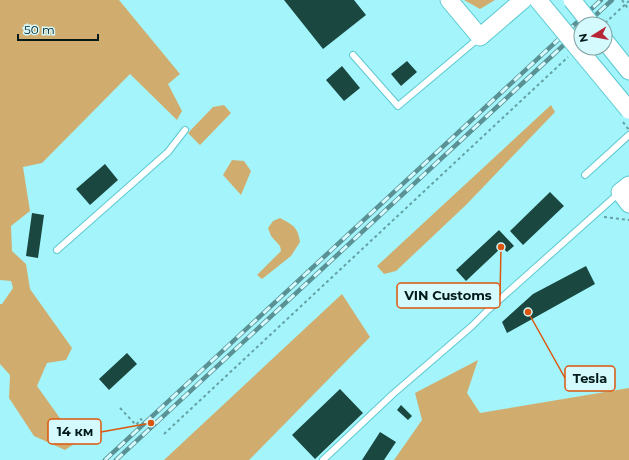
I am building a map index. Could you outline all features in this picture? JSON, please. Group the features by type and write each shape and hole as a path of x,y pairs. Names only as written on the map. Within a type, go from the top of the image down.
{"main road":[{"path":"449,0 480,37 523,0"},
{"path":"538,0 629,110"},
{"path":"572,0 585,16"},
{"path":"613,51 629,72"}],"lane":[{"path":"353,55 398,106 480,37"},
{"path":"57,250 168,152 185,130"},
{"path":"585,174 629,136"},
{"path":"323,460 393,394 472,326 488,310 595,216 626,194"}],"path":[{"path":"622,0 629,10"},
{"path":"612,16 629,1"},
{"path":"164,434 570,56"},
{"path":"595,216 629,220"},
{"path":"120,408 136,425 141,419 142,421"}],"shaded area":[{"path":"0,0 119,0 180,74 168,84 182,111 177,120 130,74 42,163 23,167 30,211 11,226 12,251 26,264 30,289 72,348 66,360 47,363 37,386 77,442 65,450 34,436 9,398 10,375 0,364 0,304 2,304 13,288 11,281 0,280"},
{"path":"464,0 495,0 480,9"},
{"path":"224,105 231,113 200,145 188,133 213,107"},
{"path":"551,105 555,112 466,205 396,271 384,274 377,266"},
{"path":"232,160 244,161 251,171 241,195 223,175"},
{"path":"280,218 294,227 298,233 300,242 291,256 262,279 257,275 281,251 280,246 271,236 268,228 273,221"},
{"path":"342,294 370,337 249,460 164,460"},
{"path":"478,360 467,393 480,413 629,388 629,460 394,460 422,420 415,393"}],"building":[{"path":"284,0 354,0 366,15 323,49"},
{"path":"407,61 417,72 401,86 391,74"},
{"path":"342,66 360,88 344,101 326,80"},
{"path":"105,164 118,180 90,205 76,189"},
{"path":"550,192 564,206 523,245 510,231"},
{"path":"32,213 44,215 38,258 26,256"},
{"path":"499,230 514,246 507,252 502,247 466,281 456,270"},
{"path":"586,266 595,284 507,333 502,322 533,294"},
{"path":"127,353 137,364 109,390 99,379"},
{"path":"340,389 363,413 315,459 292,435"},
{"path":"401,405 412,416 408,420 397,410"},
{"path":"380,432 396,442 384,460 362,460"}],"railway":[{"path":"105,460 601,0"},
{"path":"595,16 612,0"},
{"path":"116,460 573,36"}],"place":[{"name":"VIN Customs","path":"501,247"},
{"name":"Tesla","path":"528,312"},
{"name":"14 км","path":"151,423"}]}
